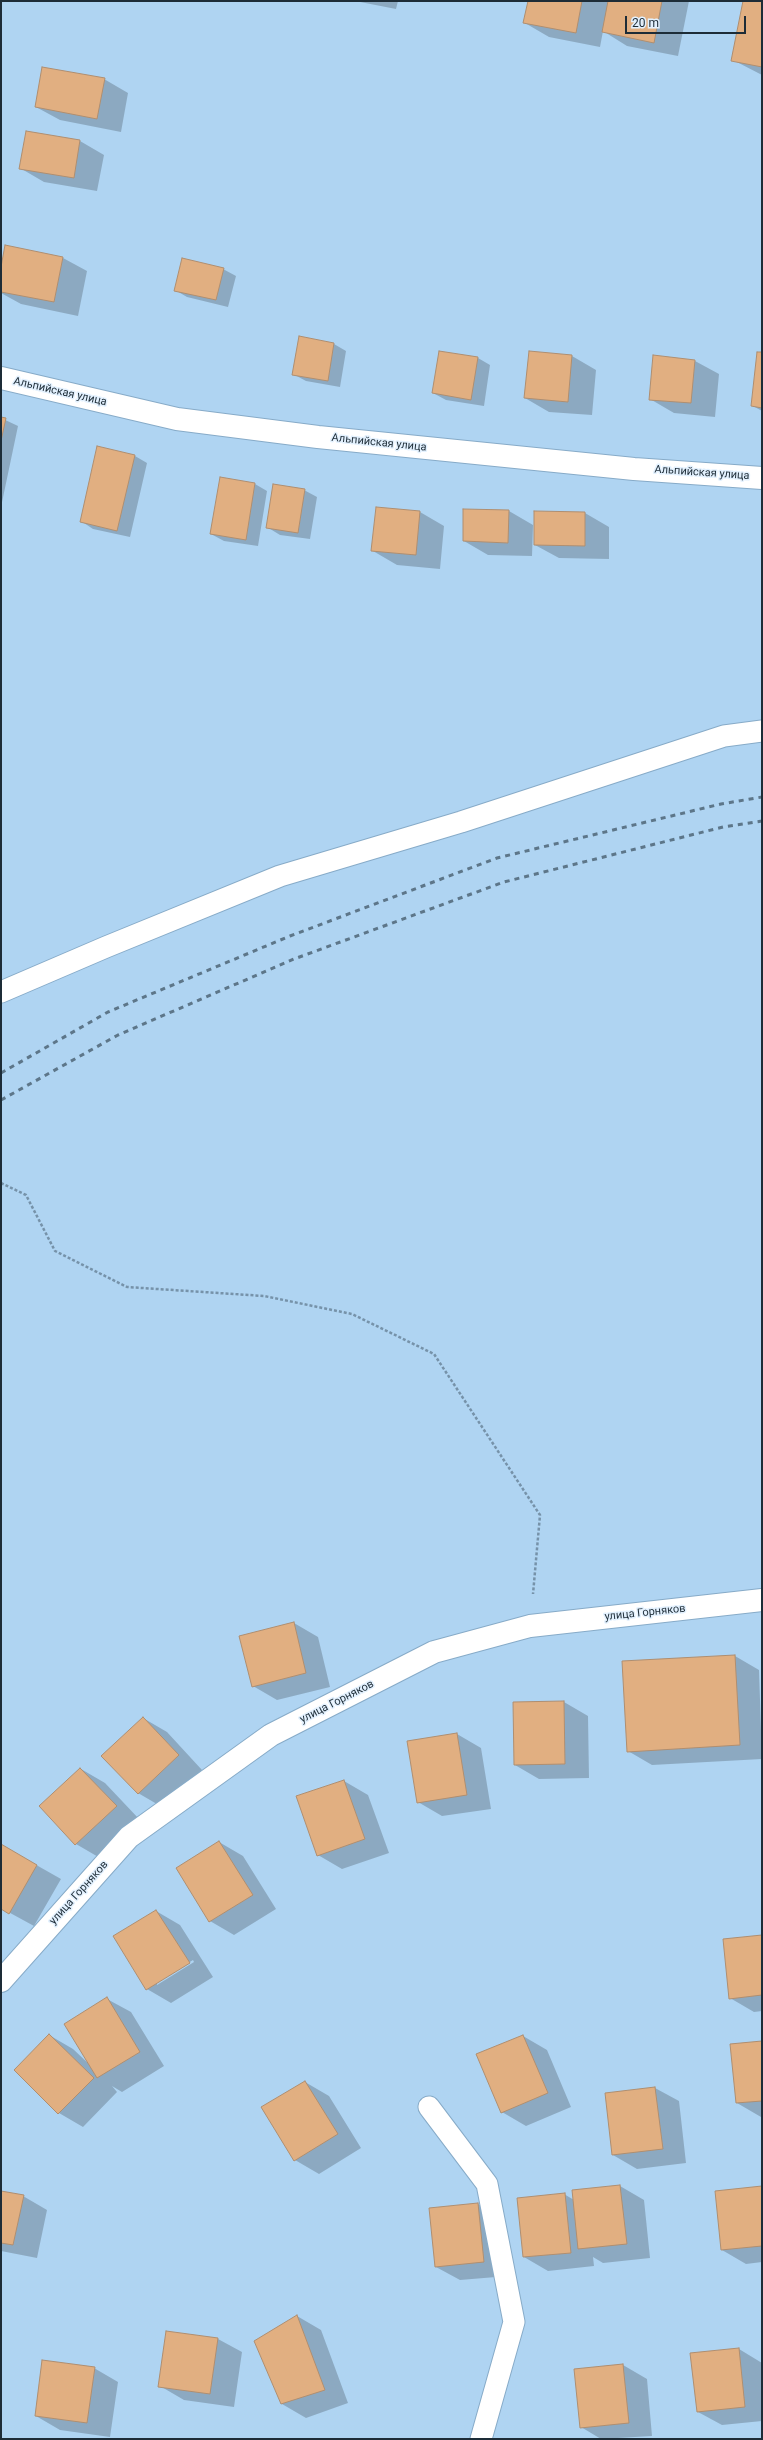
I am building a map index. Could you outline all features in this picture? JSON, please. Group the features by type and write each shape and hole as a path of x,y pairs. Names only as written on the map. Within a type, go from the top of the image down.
{"street":[{"name":"Альпийская улица","path":"1,378 177,419 318,437 634,469 762,478"},
{"name":"улица Горняков","path":"1,1981 129,1837 271,1736 434,1652 530,1626 762,1600"}],"lane":[{"path":"1,992 106,947 280,876 461,822 724,736 762,731"},
{"path":"429,2107 487,2184 514,2322 481,2439"}],"path":[{"path":"1,1183 26,1195 56,1251 127,1288 264,1296 352,1314 434,1354 540,1515 530,1626"}],"building":[{"path":"528,1 582,1 576,33 523,23"},
{"path":"608,1 662,1 654,43 602,32"},
{"path":"743,1 762,1 762,67 731,61"},
{"path":"42,67 105,78 97,119 35,107"},
{"path":"26,131 80,140 74,178 19,169"},
{"path":"5,245 63,257 54,302 1,292 1,267"},
{"path":"182,258 224,268 216,300 174,291"},
{"path":"299,336 334,343 328,381 292,375"},
{"path":"439,351 478,357 471,400 432,393"},
{"path":"529,351 572,355 568,402 524,398"},
{"path":"757,352 762,352 762,408 751,406"},
{"path":"653,355 695,360 691,403 649,400"},
{"path":"1,417 6,418 1,441"},
{"path":"97,446 135,455 117,531 80,522"},
{"path":"220,477 255,483 246,540 210,534"},
{"path":"273,484 305,489 298,533 266,528"},
{"path":"376,507 420,511 416,555 371,551"},
{"path":"463,509 509,510 508,543 463,541"},
{"path":"534,511 585,512 585,546 534,545"},
{"path":"294,1622 306,1673 252,1687 239,1636"},
{"path":"735,1655 740,1745 627,1752 622,1661"},
{"path":"564,1701 565,1764 514,1765 513,1702"},
{"path":"143,1717 179,1755 138,1794 101,1756"},
{"path":"457,1733 467,1795 417,1803 407,1741"},
{"path":"80,1768 117,1806 75,1845 39,1806"},
{"path":"344,1780 365,1839 317,1856 296,1796"},
{"path":"219,1841 253,1895 209,1922 176,1868"},
{"path":"1,1844 37,1865 9,1914 1,1909"},
{"path":"156,1910 190,1963 146,1990 113,1936"},
{"path":"762,1935 762,1995 729,1999 723,1939"},
{"path":"107,1997 140,2052 97,2078 64,2024"},
{"path":"49,2034 94,2078 58,2114 14,2070"},
{"path":"523,2035 548,2093 501,2113 476,2054"},
{"path":"762,2041 762,2101 736,2103 730,2044"},
{"path":"305,2081 338,2134 294,2161 261,2107"},
{"path":"655,2087 663,2149 612,2155 605,2093"},
{"path":"620,2185 627,2244 578,2249 572,2190"},
{"path":"762,2186 762,2246 721,2250 715,2191"},
{"path":"1,2191 24,2195 13,2245 1,2243"},
{"path":"565,2193 571,2253 523,2257 517,2198"},
{"path":"478,2203 484,2262 435,2267 429,2208"},
{"path":"297,2315 325,2390 281,2404 254,2341"},
{"path":"166,2331 218,2338 210,2394 158,2387"},
{"path":"739,2348 745,2407 697,2412 690,2353"},
{"path":"42,2360 95,2367 87,2423 35,2416"},
{"path":"623,2364 629,2423 580,2428 574,2369"}],"railway":[{"path":"1,1073 108,1012 290,936 497,858 721,804 762,797"},
{"path":"1,1100 118,1035 294,959 504,882 723,827 762,821"}]}
